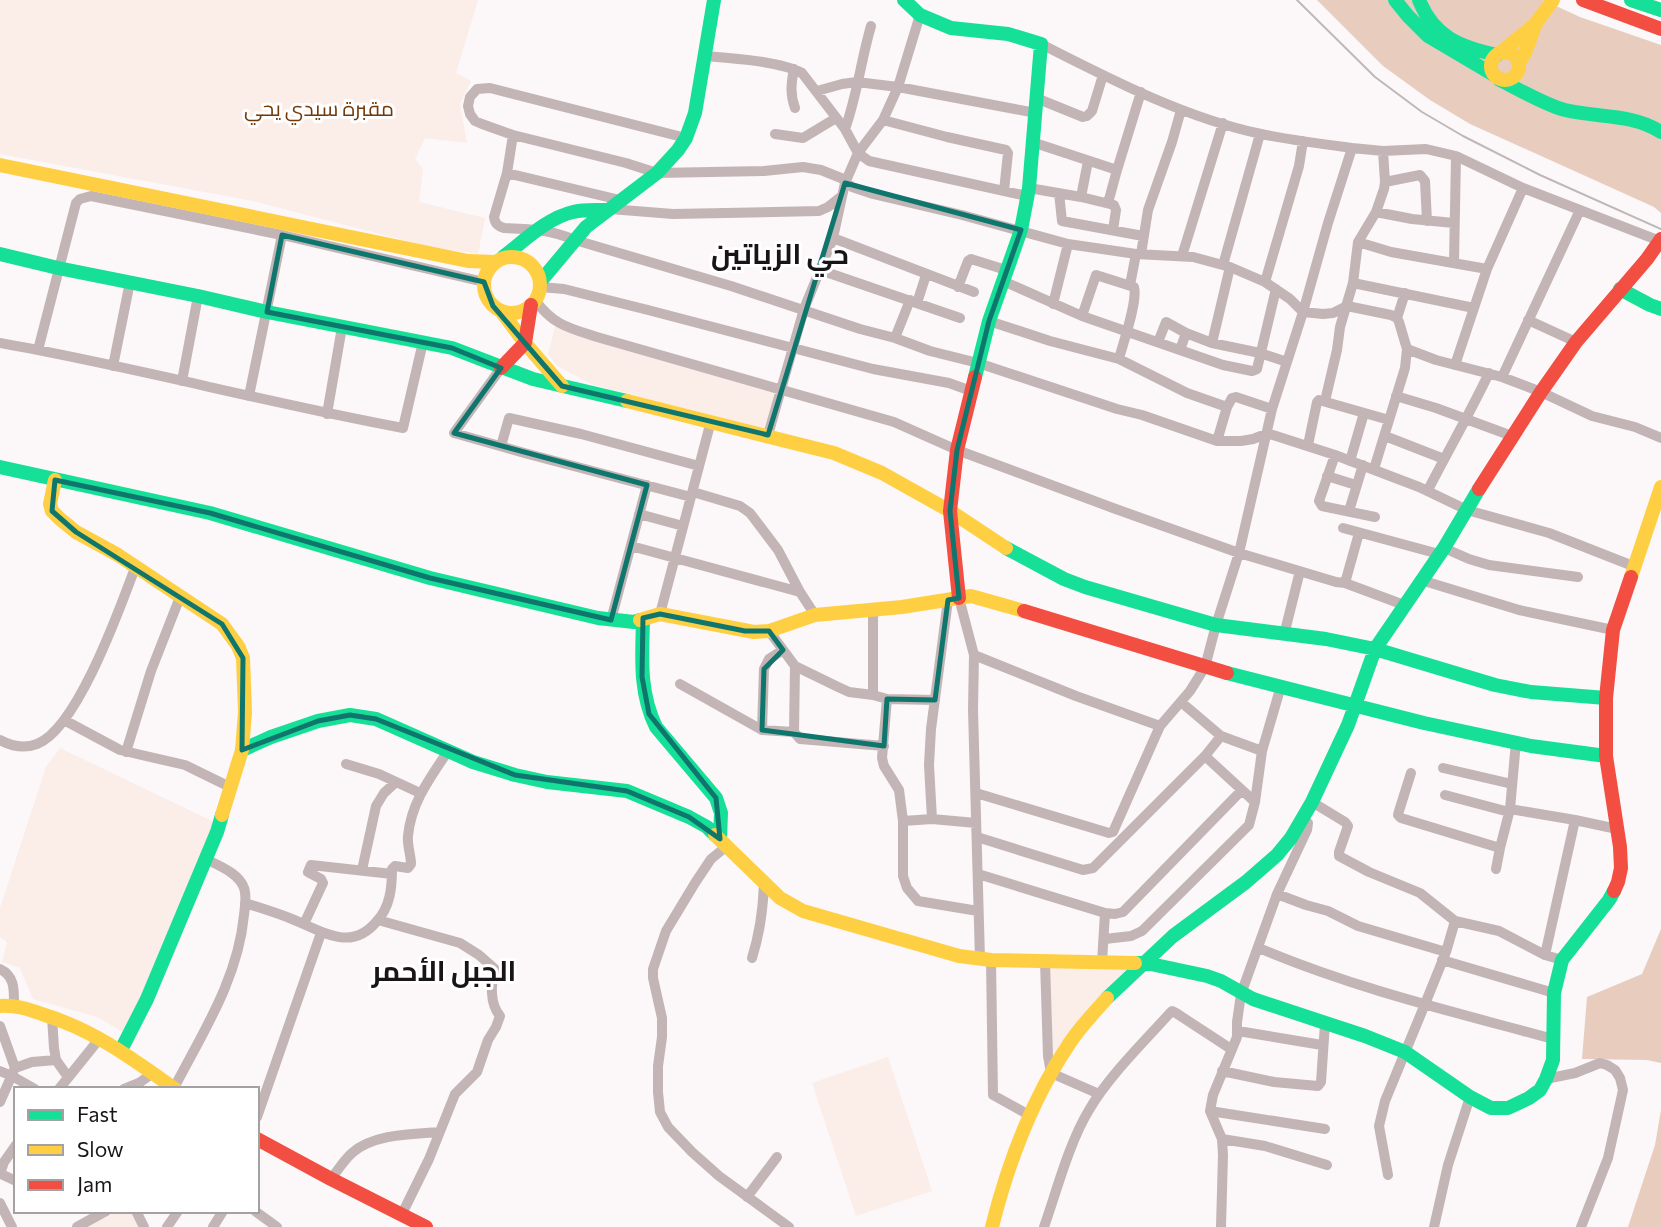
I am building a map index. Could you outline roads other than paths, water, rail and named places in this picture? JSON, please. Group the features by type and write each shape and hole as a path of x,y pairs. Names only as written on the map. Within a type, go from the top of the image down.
{"main road":[{"path":"468,261 484,279 486,298 492,306 510,313 519,312 536,294 586,227 657,173 678,150 691,129 714,0"},
{"path":"904,0 920,15 951,28 1008,34 1041,44 1028,192 1021,230 989,321 957,450 950,511 954,599"},
{"path":"1395,0 1429,36 1497,78 1562,110 1633,119 1661,132"},
{"path":"1419,0 1431,25 1459,44 1476,51 1512,54 1549,103"},
{"path":"1536,23 1514,77 1507,81 1497,78 1491,64 1498,54 1536,23 1553,0"},
{"path":"1583,0 1661,29"},
{"path":"1631,0 1661,10"},
{"path":"0,165 468,261 498,261 509,257 524,260 537,272 536,294 525,343 501,368"},
{"path":"484,279 498,261 553,221 573,212 612,206"},
{"path":"992,1227 1004,1182 1029,1115 1070,1042 1114,991 1173,936 1246,882 1277,855 1291,838 1312,802 1348,725 1375,649 1442,551 1541,392 1576,342 1660,240"},
{"path":"0,254 267,312 452,348 533,379 834,453 882,472 950,511 992,540 1064,579 1216,625 1326,639 1375,649 1495,685 1531,692 1606,698"},
{"path":"1620,289 1661,309"},
{"path":"501,311 562,386"},
{"path":"0,467 210,513 430,578 626,622 660,614 745,631 769,631 815,615 971,596 1087,629 1205,667 1424,723 1516,742 1606,756"},
{"path":"55,480 50,504 55,515 76,532 118,555 222,624 243,658 245,712 242,750 217,832 147,999 121,1050"},
{"path":"242,750 298,727 350,715 376,719 473,762 547,782 627,791 689,817 707,827 780,898 803,911 948,953 986,960 1146,963 1207,976 1221,981 1241,994 1405,1052 1470,1097 1491,1108 1508,1108 1540,1090 1546,1079 1553,1060 1554,993 1562,960 1609,900 1622,868 1606,756 1606,698 1613,631 1661,487"},
{"path":"643,620 642,677 644,699 649,714 656,727 716,798 721,813 724,844"},
{"path":"7,1005 52,1017 100,1038 121,1050 158,1080"},
{"path":"259,1140 426,1227"}],"street":[{"path":"768,435 804,309 833,238 845,183 858,153 883,120 898,87 920,15"},
{"path":"845,130 871,26"},
{"path":"1041,44 1181,110 1261,134 1383,151 1426,149 1455,156 1523,188 1660,240"},
{"path":"705,56 761,62 794,69 802,74 845,130 858,153 869,161 1004,191 1059,193 1108,203 1116,207 1114,230"},
{"path":"794,69 790,90 795,108"},
{"path":"817,91 858,82 1036,106 1083,117 1091,111 1103,75"},
{"path":"686,138 490,88 477,89 470,97 468,106 475,121 513,135 657,173 764,171 803,167 828,171 852,187 873,194 1068,244 1138,254 1193,257 1227,266 1265,282 1290,299 1303,312 1333,313 1347,306 1397,318"},
{"path":"1108,203 1141,92"},
{"path":"1130,285 1153,193 1181,110"},
{"path":"775,134 803,138 836,118"},
{"path":"883,120 1006,150 1008,153 1004,191"},
{"path":"1182,256 1223,123"},
{"path":"1212,343 1227,266 1261,134"},
{"path":"513,135 507,173 494,217 495,222 504,228 552,232 804,309 930,351 978,363 1217,441 1241,441 1266,434 1308,445 1428,490 1467,510 1549,533 1633,566"},
{"path":"1265,282 1299,166 1303,141"},
{"path":"1032,142 1117,170"},
{"path":"1114,848 1108,843 1111,833 1118,823 1160,726 1181,702 1205,667 1239,553 1272,409 1352,148"},
{"path":"1325,401 1340,327 1353,283 1359,242 1376,212 1385,182 1383,151"},
{"path":"1454,262 1455,156"},
{"path":"1081,197 1088,161"},
{"path":"507,173 612,206 673,214 819,211 828,208 842,195"},
{"path":"1385,182 1420,175 1423,177 1427,221"},
{"path":"1455,365 1487,269 1523,188"},
{"path":"1059,193 1062,221 1143,236"},
{"path":"38,350 76,203 85,196 484,279"},
{"path":"1502,377 1580,210"},
{"path":"1376,212 1454,223"},
{"path":"249,396 282,235"},
{"path":"833,238 974,292"},
{"path":"1359,242 1391,252 1487,269"},
{"path":"1053,304 1068,244"},
{"path":"958,287 971,259 1053,304 1082,316 1223,365 1252,371 1258,369 1276,289"},
{"path":"820,270 960,318"},
{"path":"895,338 926,275"},
{"path":"1082,316 1096,275 1134,287 1136,292 1119,359"},
{"path":"113,366 130,282"},
{"path":"1353,283 1474,308"},
{"path":"971,391 949,383 873,369 564,289 536,294 549,317 557,323 597,337 894,422 957,450 1239,553 1345,583 1404,605"},
{"path":"1374,469 1405,368 1407,349 1397,318 1405,293"},
{"path":"182,381 198,296"},
{"path":"1528,320 1576,342"},
{"path":"989,321 1119,359 1187,393 1227,407"},
{"path":"1158,342 1166,322 1185,333 1212,343 1287,362"},
{"path":"327,414 342,327"},
{"path":"1180,350 1185,333"},
{"path":"0,343 403,428 423,342"},
{"path":"1407,349 1436,360 1502,377 1592,416 1635,427 1661,438"},
{"path":"501,368 454,433 746,509 778,550 815,615"},
{"path":"1428,490 1489,373"},
{"path":"1396,396 1512,436"},
{"path":"1217,441 1232,398 1272,409"},
{"path":"1308,445 1319,401 1389,420"},
{"path":"1350,461 1364,413"},
{"path":"501,446 509,418 581,434 699,466"},
{"path":"660,614 711,421"},
{"path":"1385,436 1444,459"},
{"path":"1335,455 1320,504 1375,517"},
{"path":"1349,511 1363,465"},
{"path":"1327,476 1356,485"},
{"path":"611,620 647,485"},
{"path":"639,514 683,526"},
{"path":"1343,528 1489,565 1578,577"},
{"path":"1345,583 1359,533"},
{"path":"631,545 800,592"},
{"path":"0,740 18,746 39,744 64,720 107,643 135,568"},
{"path":"1284,635 1300,571"},
{"path":"1422,580 1519,610 1613,631"},
{"path":"126,752 151,671 180,597"},
{"path":"954,599 974,655 978,911 986,960 993,1095 1029,1115"},
{"path":"932,819 929,765 931,729 954,599"},
{"path":"873,610 873,695"},
{"path":"769,631 795,666 849,691 887,699 935,700"},
{"path":"762,730 764,669 769,659 783,650"},
{"path":"974,655 1160,726"},
{"path":"795,666 794,732 800,739 884,746"},
{"path":"680,684 762,730 794,732"},
{"path":"1105,939 1131,936 1142,931 1249,825 1262,751 1281,686"},
{"path":"887,699 882,758 899,790 903,821 903,876 907,887 918,901 978,911"},
{"path":"1181,702 1221,736 1262,751"},
{"path":"64,720 126,752 185,765 230,787"},
{"path":"977,837 1083,870 1093,868 1205,756 1221,736"},
{"path":"1496,869 1510,811 1516,742"},
{"path":"246,903 333,936 354,936 369,930 386,908 391,869 395,866 406,868 411,864 408,835 411,816 421,793 449,751"},
{"path":"1205,756 1255,802"},
{"path":"346,764 379,774 421,793"},
{"path":"1443,768 1512,784"},
{"path":"1410,772 1398,815 1401,818 1500,848"},
{"path":"362,870 376,806 384,793 396,782"},
{"path":"978,874 1105,913 1124,912 1242,790"},
{"path":"976,793 1111,833"},
{"path":"1445,795 1510,811 1617,829"},
{"path":"1312,802 1348,826 1339,856 1420,893 1455,921 1506,934 1545,955 1562,960"},
{"path":"903,821 932,819 976,823"},
{"path":"1221,1227 1222,1139 1210,1111 1213,1095 1238,1031 1241,994 1277,894 1307,830 1308,823 1302,820"},
{"path":"1545,955 1575,820"},
{"path":"724,844 722,850 711,859 666,931 653,969 662,1018 658,1066 661,1116 678,1139 719,1176 789,1227"},
{"path":"176,1087 226,988 240,948 246,893 240,880 232,873 206,859"},
{"path":"304,924 323,881 308,872 310,865 392,874"},
{"path":"752,958 763,912 764,884"},
{"path":"1277,894 1328,911 1358,926 1554,993"},
{"path":"1102,962 1105,913"},
{"path":"379,920 460,943 496,970 492,988 494,1009 499,1016 497,1024 488,1040 477,1072 455,1094 429,1158 401,1216"},
{"path":"1388,1175 1379,1126 1385,1101 1444,956 1455,921"},
{"path":"259,1111 321,933"},
{"path":"1259,948 1301,966 1553,1039"},
{"path":"1045,961 1051,1073 1099,1094"},
{"path":"0,969 8,973 14,988 7,1005"},
{"path":"1044,1227 1067,1159 1087,1112 1099,1094 1172,1011 1231,1049"},
{"path":"52,1017 57,1060 68,1077"},
{"path":"1222,1071 1274,1082 1318,1086 1321,1082 1325,1024"},
{"path":"0,1026 14,1072 33,1087"},
{"path":"1238,1031 1322,1045"},
{"path":"60,1087 100,1038"},
{"path":"0,1071 14,1072 33,1062 57,1060"},
{"path":"1546,1079 1575,1073 1600,1063 1615,1070 1623,1090 1608,1158 1581,1227"},
{"path":"0,1101 14,1072"},
{"path":"129,1087 158,1080"},
{"path":"1434,1227 1448,1165 1470,1097"},
{"path":"1210,1111 1325,1129"},
{"path":"331,1179 352,1153 372,1141 439,1132"},
{"path":"1222,1139 1265,1146 1327,1165"},
{"path":"14,1148 1,1167 14,1179"},
{"path":"747,1197 777,1157"},
{"path":"0,1203 12,1227"},
{"path":"258,1213 277,1227"},
{"path":"77,1227 88,1215"}],"tram line":[{"path":"1297,0 1375,77 1422,112 1540,175 1661,229"}],"district":[{"name":"حي الزياتين","path":"780,253"},
{"name":"الجبل الأحمر","path":"444,970"}],"park label":[{"name":"مقبرة سيدي يحي","path":"319,107"}]}
